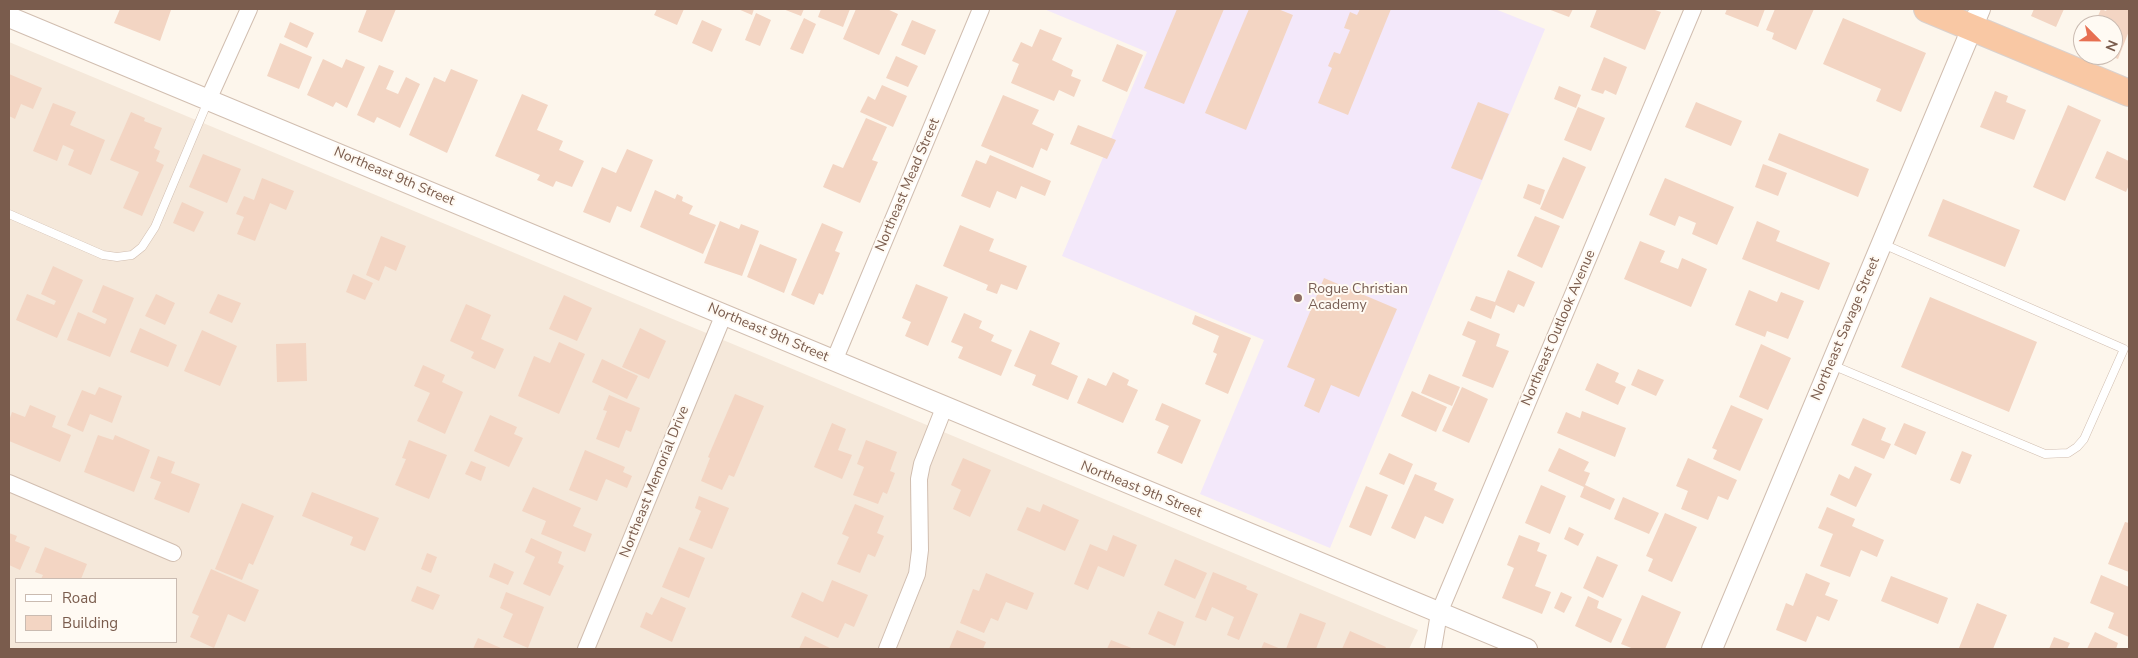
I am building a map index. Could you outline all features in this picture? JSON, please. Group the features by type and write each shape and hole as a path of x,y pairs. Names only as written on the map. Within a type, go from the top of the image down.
{"highway":[{"path":"1927,9 1976,18 2129,93"}],"street":[{"path":"208,100 249,9"},
{"name":"Northeast Mead Street","path":"834,361 981,9"},
{"name":"Northeast Outlook Avenue","path":"1433,649 1439,613 1693,9"},
{"name":"Northeast 9th Street","path":"9,17 724,314 944,408 1527,649"},
{"name":"Northeast Savage Street","path":"1712,649 1976,18"},
{"name":"Northeast Memorial Drive","path":"586,649 724,314"},
{"path":"887,649 917,574 920,542 919,479 922,464 944,408"},
{"path":"9,484 173,552"}],"lane":[{"path":"9,214 103,255 117,257 132,254 142,247 156,227 208,100"},
{"path":"1831,364 2044,454 2068,452 2077,447 2084,439 2124,349 1882,243"}],"shaded area":[{"name":"Rogue Christian Academy","path":"1044,9 1495,9 1545,29 1330,548 1200,494 1264,340 1062,256 1147,52"},
{"path":"9,42 1418,630 1409,649 9,649"}],"building":[{"path":"120,9 171,10 160,41 114,23"},
{"path":"367,9 396,9 382,42 358,32"},
{"path":"657,9 684,9 677,25 654,15"},
{"path":"738,9 754,9 752,15"},
{"path":"783,9 804,9 801,16"},
{"path":"821,9 850,9 843,27 818,17"},
{"path":"856,9 887,9 898,14 879,55 843,39"},
{"path":"1177,9 1224,9 1184,104 1144,88"},
{"path":"1249,9 1278,9 1293,15 1246,130 1205,113"},
{"path":"1360,9 1391,9 1348,115 1318,103 1332,68 1328,66 1334,52 1340,54 1350,30 1344,28 1350,12 1357,15"},
{"path":"1548,9 1573,9 1569,17"},
{"path":"1597,9 1652,9 1661,12 1645,50 1590,27"},
{"path":"1727,9 1765,9 1758,27 1725,14"},
{"path":"1775,9 1814,9 1796,50 1772,39 1774,33 1766,30"},
{"path":"2034,9 2064,9 2056,27 2031,16"},
{"path":"2101,9 2106,11 2107,9 2129,9 2129,31 2123,46 2123,15 2098,15"},
{"path":"756,13 771,20 760,46 745,40"},
{"path":"804,18 816,24 803,54 790,49"},
{"path":"1843,18 1926,53 1901,112 1876,101 1881,89 1823,64"},
{"path":"702,20 722,29 712,52 692,43"},
{"path":"912,20 936,30 925,55 901,45"},
{"path":"290,22 314,33 307,48 284,37"},
{"path":"1040,29 1062,38 1052,60 1073,70 1071,76 1081,80 1074,97 1059,90 1054,101 1011,83 1019,64 1012,61 1021,42 1032,47"},
{"path":"280,43 312,57 299,89 267,76"},
{"path":"1117,44 1143,55 1127,92 1102,81"},
{"path":"896,56 918,66 908,87 886,78"},
{"path":"1604,57 1627,67 1616,95 1605,90 1603,94 1591,90"},
{"path":"323,59 342,68 346,59 365,67 347,108 336,102 333,107 307,95"},
{"path":"379,65 394,71 386,89 398,94 406,77 420,84 400,128 377,117 374,123 357,115"},
{"path":"451,69 478,80 447,153 409,135 434,77 445,82"},
{"path":"9,74 42,88 33,109 21,104 15,119 9,116"},
{"path":"882,85 907,96 893,127 860,112 868,96 875,100"},
{"path":"1559,86 1581,95 1576,108 1554,99"},
{"path":"1995,91 2008,96 2006,102 2026,110 2014,140 1980,127"},
{"path":"522,94 548,105 537,130 563,141 559,150 584,161 572,187 556,181 553,187 537,180 540,175 495,156"},
{"path":"1003,95 1039,110 1032,124 1054,134 1047,151 1041,148 1033,168 981,146"},
{"path":"1478,102 1509,114 1482,180 1451,168"},
{"path":"1696,102 1742,121 1731,146 1685,127"},
{"path":"53,103 76,112 70,125 105,140 91,175 68,165 74,150 63,145 57,161 33,151"},
{"path":"2068,105 2101,120 2065,201 2033,187"},
{"path":"1578,107 1605,118 1591,151 1564,140"},
{"path":"131,112 145,118 144,121 162,128 154,148 160,151 156,161 164,165 142,216 123,208 139,172 110,160"},
{"path":"866,118 887,127 872,160 878,162 860,203 823,187 833,164 843,168"},
{"path":"1078,125 1116,140 1107,159 1070,144"},
{"path":"1779,133 1869,169 1858,197 1768,160"},
{"path":"627,149 653,160 631,212 617,206 610,223 583,212 602,167 616,173"},
{"path":"2107,151 2129,161 2129,185 2126,192 2095,178"},
{"path":"203,154 241,169 227,203 189,187"},
{"path":"990,155 1051,181 1045,196 1021,186 1016,199 997,191 990,208 961,196 976,160 986,164"},
{"path":"1563,157 1586,167 1563,219 1540,209"},
{"path":"1763,164 1787,173 1778,196 1755,187"},
{"path":"262,178 294,191 286,210 270,203 255,241 237,234 244,217 236,214 244,196 254,200"},
{"path":"1665,178 1734,207 1717,245 1692,234 1696,223 1679,216 1675,226 1649,215"},
{"path":"1528,184 1545,190 1540,205 1523,198"},
{"path":"655,190 675,199 677,194 683,197 682,201 693,206 689,214 716,225 703,254 640,227"},
{"path":"1943,199 2020,230 2005,267 1928,236"},
{"path":"182,202 204,212 194,232 173,223"},
{"path":"1535,216 1560,226 1542,268 1517,256"},
{"path":"720,221 739,229 741,224 759,231 742,276 704,263"},
{"path":"1757,221 1780,231 1776,241 1830,263 1819,290 1742,259"},
{"path":"822,223 843,232 835,251 840,253 823,295 819,293 814,305 791,295"},
{"path":"960,225 994,239 989,251 1027,266 1017,290 1001,284 997,294 986,290 988,285 943,266"},
{"path":"381,236 406,246 396,271 385,266 379,281 366,275"},
{"path":"1640,241 1665,251 1660,262 1678,269 1682,258 1707,269 1691,307 1624,279"},
{"path":"760,244 797,259 784,293 747,277"},
{"path":"53,266 83,280 57,338 16,320 27,294 54,305 56,301 41,294"},
{"path":"1508,270 1535,282 1524,307 1518,304 1514,313 1496,305 1491,319 1470,310 1476,296 1495,302"},
{"path":"353,274 373,283 365,300 346,292"},
{"path":"1324,278 1397,309 1359,397 1331,385 1319,413 1304,406 1315,379 1287,367"},
{"path":"916,284 948,297 928,346 905,336 911,322 902,318"},
{"path":"103,285 134,298 110,357 67,340 78,312 105,324 107,319 92,312"},
{"path":"1749,290 1777,302 1781,292 1804,301 1788,339 1767,331 1765,337 1735,325"},
{"path":"156,294 175,303 165,325 145,316"},
{"path":"218,294 241,303 232,323 209,313"},
{"path":"564,295 592,308 577,341 549,329"},
{"path":"1930,297 2037,342 2009,412 1901,367"},
{"path":"466,304 491,315 481,339 504,349 495,369 471,358 474,352 450,341"},
{"path":"964,313 982,321 979,328 994,335 991,341 1012,350 1001,376 958,358 963,347 951,342"},
{"path":"1195,315 1251,338 1228,394 1205,384 1217,354 1213,352 1219,336 1192,324"},
{"path":"1468,321 1500,334 1496,346 1509,351 1493,388 1462,376 1476,341 1462,335"},
{"path":"140,328 177,345 168,367 130,352"},
{"path":"640,328 666,341 649,379 622,367"},
{"path":"202,330 237,346 220,386 184,371"},
{"path":"1030,330 1060,343 1051,364 1078,376 1068,400 1032,385 1036,375 1014,366"},
{"path":"559,342 585,354 559,414 518,396 534,356 550,363"},
{"path":"306,343 307,381 277,382 276,344"},
{"path":"1761,344 1791,358 1768,410 1739,397"},
{"path":"602,359 638,376 627,399 592,382"},
{"path":"1597,363 1619,373 1615,382 1626,387 1618,405 1585,390"},
{"path":"423,365 445,375 442,382 463,392 445,434 417,421 430,393 414,386"},
{"path":"1638,369 1664,380 1656,396 1631,385"},
{"path":"1113,372 1129,380 1127,385 1138,390 1123,423 1077,403 1088,378 1106,386"},
{"path":"1429,374 1460,387 1452,406 1421,393"},
{"path":"99,387 122,396 112,423 90,414 83,432 67,425 82,390 95,395"},
{"path":"1462,387 1488,399 1469,443 1442,431"},
{"path":"1412,391 1447,407 1436,432 1401,416"},
{"path":"735,394 764,406 734,477 729,475 722,490 701,481 710,458 708,457"},
{"path":"609,395 640,408 631,432 626,430 619,448 596,439 607,411 603,410"},
{"path":"1162,403 1201,420 1182,464 1157,453 1169,426 1155,420"},
{"path":"30,405 56,416 52,427 71,435 60,462 9,441 9,421 12,412 25,417"},
{"path":"1731,405 1763,419 1740,471 1713,459 1717,450 1712,448"},
{"path":"1582,411 1626,428 1615,457 1557,433 1566,412 1580,418"},
{"path":"490,415 517,427 514,434 523,438 509,467 474,451"},
{"path":"1863,418 1886,428 1881,440 1891,444 1884,459 1851,445"},
{"path":"832,423 846,429 838,450 852,455 842,479 814,467"},
{"path":"1904,423 1926,432 1916,455 1894,445"},
{"path":"98,435 113,440 115,435 150,450 134,492 84,472"},
{"path":"409,440 447,455 429,499 395,485 406,459 402,458"},
{"path":"866,440 897,452 890,471 895,473 887,494 883,492 878,504 853,495 864,467 857,464"},
{"path":"1559,448 1589,462 1584,471 1590,473 1585,485 1615,499 1610,510 1580,497 1584,487 1548,471"},
{"path":"585,450 625,467 623,472 632,476 627,488 606,479 597,501 569,490"},
{"path":"1962,451 1972,455 1960,484 1950,480"},
{"path":"1389,453 1413,464 1404,485 1379,474"},
{"path":"158,456 175,462 171,473 200,484 189,513 154,499 161,482 150,478"},
{"path":"963,458 991,470 970,517 953,509 961,490 951,485"},
{"path":"1688,458 1737,480 1728,500 1718,496 1708,520 1681,509 1688,491 1676,486"},
{"path":"471,461 486,467 481,481 465,474"},
{"path":"1855,466 1872,474 1856,507 1830,495 1839,474 1849,479"},
{"path":"1415,474 1437,483 1434,490 1454,499 1443,524 1425,516 1415,539 1391,528"},
{"path":"1541,485 1566,496 1550,534 1525,523"},
{"path":"1366,486 1388,495 1371,536 1349,527"},
{"path":"533,487 581,508 573,526 592,534 585,552 541,534 546,521 522,511"},
{"path":"312,492 379,518 365,551 350,545 353,537 302,516"},
{"path":"699,496 729,508 712,549 689,540 701,511 695,508"},
{"path":"1623,497 1659,513 1649,534 1614,519"},
{"path":"242,503 274,516 253,565 249,563 242,580 215,569"},
{"path":"855,504 884,516 877,533 884,536 875,557 868,554 860,573 837,564 849,537 842,534"},
{"path":"1043,504 1079,520 1065,551 1017,530 1027,507 1040,512"},
{"path":"1827,507 1855,519 1852,526 1884,540 1877,557 1861,550 1850,577 1820,566 1833,534 1818,528"},
{"path":"1665,513 1697,527 1672,582 1648,571 1653,559 1646,556"},
{"path":"2125,522 2129,523 2129,572 2108,564"},
{"path":"1569,527 1584,534 1578,546 1564,539"},
{"path":"9,533 17,536 15,541 30,547 20,570 9,565"},
{"path":"1113,535 1137,545 1124,577 1098,566 1088,590 1074,584 1090,544 1107,551"},
{"path":"1519,535 1540,543 1537,551 1547,555 1535,586 1551,592 1542,614 1502,598 1514,568 1507,565"},
{"path":"531,538 562,552 558,563 564,566 550,596 523,584 535,557 525,552"},
{"path":"45,547 87,564 81,578 42,578 43,575 35,572"},
{"path":"679,547 705,558 689,598 662,587"},
{"path":"427,553 437,557 431,573 421,569"},
{"path":"1597,556 1618,565 1603,598 1583,588"},
{"path":"1175,559 1207,573 1195,599 1164,585"},
{"path":"494,563 514,572 508,585 489,577"},
{"path":"211,569 259,590 245,622 228,614 214,648 190,637 199,616 192,613"},
{"path":"1213,572 1247,586 1246,589 1258,594 1239,640 1227,635 1234,617 1212,607 1206,621 1195,617"},
{"path":"986,573 1034,593 1027,610 1006,602 998,621 991,618 984,633 960,623 973,589 979,591"},
{"path":"1806,573 1830,583 1825,595 1838,600 1829,621 1817,616 1806,642 1776,630 1786,603 1793,606"},
{"path":"2101,575 2129,587 2129,637 2108,628 2114,613 2090,603"},
{"path":"1891,576 1948,598 1938,624 1881,601"},
{"path":"832,580 868,595 854,627 845,623 838,638 791,617 802,592 823,602"},
{"path":"417,586 440,595 433,610 411,601"},
{"path":"506,592 544,607 528,648 503,637 513,614 500,608"},
{"path":"1561,592 1572,597 1564,613 1554,608"},
{"path":"1642,595 1681,612 1665,649 1634,649 1621,644"},
{"path":"1588,596 1599,601 1597,608 1622,619 1611,643 1575,626"},
{"path":"661,597 686,608 672,642 640,627 646,612 652,615"},
{"path":"1977,603 2007,615 1993,649 1959,648"},
{"path":"1158,611 1184,622 1175,646 1148,634"},
{"path":"1300,613 1326,623 1316,649 1286,649"},
{"path":"957,630 986,642 983,649 949,649"},
{"path":"1350,631 1386,647 1385,649 1342,649"},
{"path":"2095,632 2118,643 2116,649 2087,649"},
{"path":"805,636 832,649 799,649"},
{"path":"2054,637 2070,643 2067,649 2049,649"},
{"path":"478,638 503,649 473,649"},
{"path":"1111,640 1134,649 1107,649"},
{"path":"1264,642 1281,649 1261,649"}],"place":[{"name":"Rogue Christian Academy","path":"1298,298"}]}
